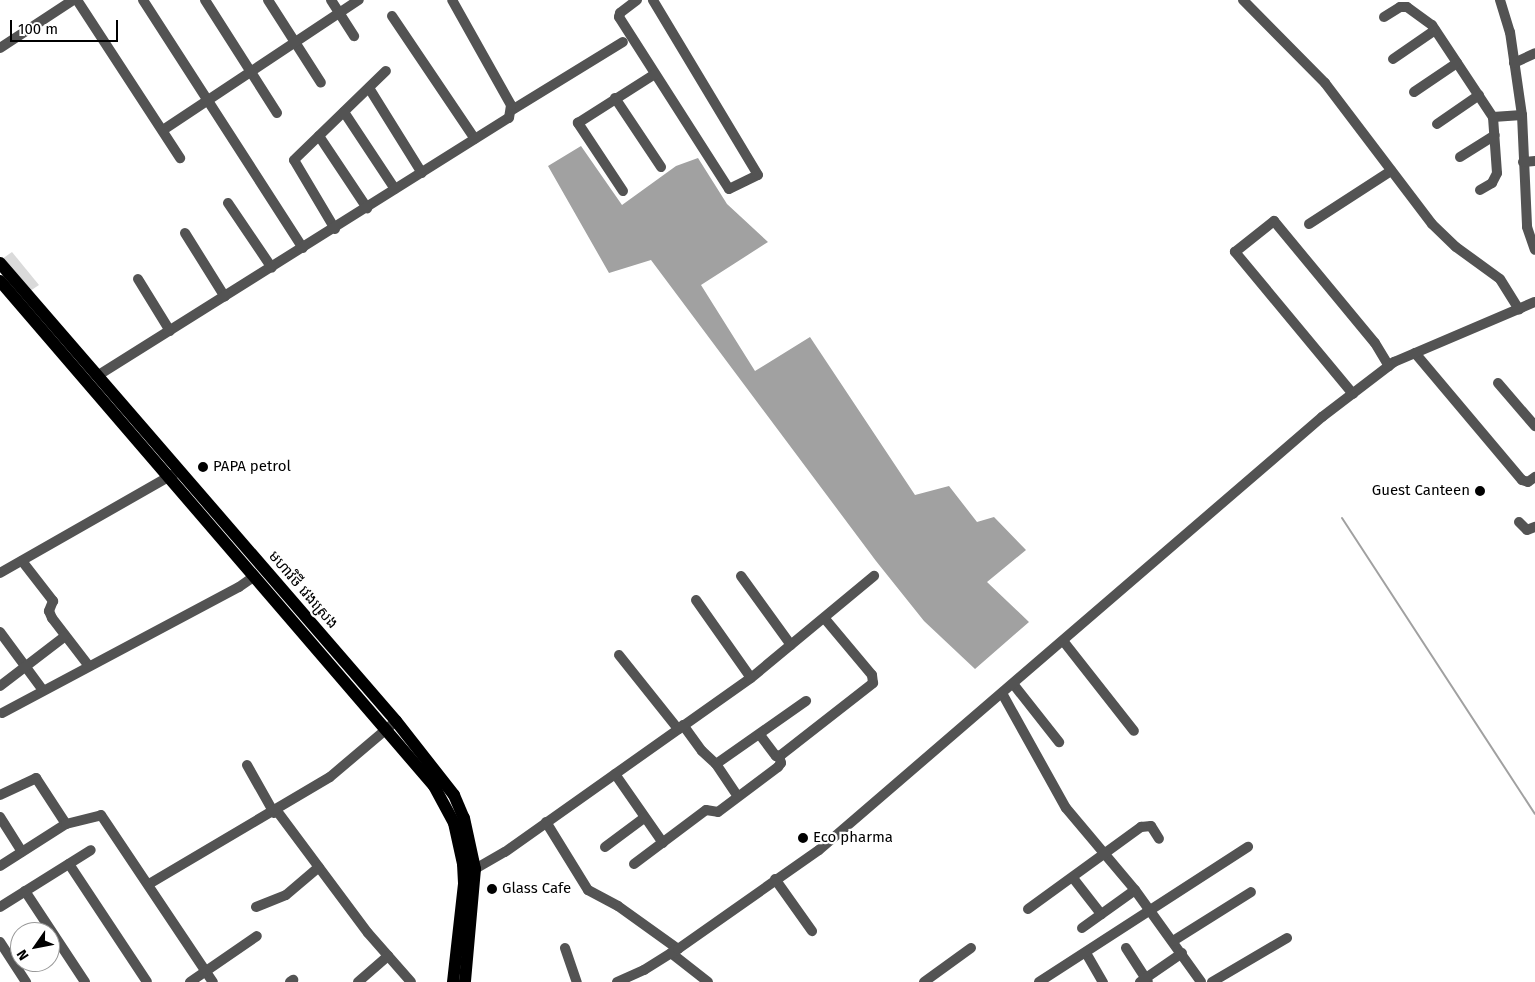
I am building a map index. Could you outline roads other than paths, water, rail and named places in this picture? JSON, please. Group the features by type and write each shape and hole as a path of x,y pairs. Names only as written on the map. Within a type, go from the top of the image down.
{"main road":[{"name":"មហាវិថី វេងស្រេង","path":"0,263 47,326 454,795 469,833 476,869 465,982"},
{"name":"មហាវិថី វេងស្រេង","path":"0,281 97,376 255,576 392,725 434,786 454,823 460,845 464,884 453,982"}],"street":[{"path":"0,48 75,0 180,158"},
{"path":"143,0 303,248"},
{"path":"206,0 277,113"},
{"path":"268,0 320,83"},
{"path":"331,0 354,36"},
{"path":"163,130 207,99 359,0"},
{"path":"452,0 512,110"},
{"path":"637,0 620,13 619,17 729,189 758,175 653,0"},
{"path":"1242,0 1325,83 1438,230 1500,279 1519,309"},
{"path":"1500,0 1510,32 1522,115 1522,162 1535,250"},
{"path":"1384,17 1403,6 1435,30 1494,117 1496,178 1480,190"},
{"path":"392,16 474,139"},
{"path":"1393,59 1435,30"},
{"path":"97,376 509,118 512,110 623,42"},
{"path":"1514,63 1535,53"},
{"path":"1414,92 1457,63"},
{"path":"334,229 295,165 294,160 386,71"},
{"path":"623,191 578,126 616,98 655,74"},
{"path":"369,88 422,173"},
{"path":"1437,124 1479,95"},
{"path":"616,98 661,167"},
{"path":"344,112 396,189"},
{"path":"1494,117 1522,115"},
{"path":"1460,157 1495,135"},
{"path":"319,136 367,208"},
{"path":"1522,162 1535,161"},
{"path":"1309,224 1391,171"},
{"path":"228,203 272,268"},
{"path":"1352,394 1235,252 1274,221 1375,343 1390,366"},
{"path":"185,233 225,297"},
{"path":"138,279 170,332"},
{"path":"617,982 644,970 674,951 833,839 1352,394 1390,366 1415,353 1535,302"},
{"path":"1415,353 1522,480 1528,482 1535,478"},
{"path":"1498,383 1535,426"},
{"path":"0,573 174,474"},
{"path":"1519,522 1527,530 1535,527"},
{"path":"22,560 53,601 49,611 64,637 88,665"},
{"path":"2,713 42,689 239,588 255,576"},
{"path":"742,576 791,645"},
{"path":"476,869 505,852 751,678 825,619 874,576"},
{"path":"696,600 751,678"},
{"path":"634,864 706,810 718,812 738,795 778,767 779,756 874,680 825,619"},
{"path":"0,632 42,689"},
{"path":"0,686 64,637"},
{"path":"1064,642 1134,731"},
{"path":"619,655 702,751 716,764 738,795"},
{"path":"1014,685 1059,742"},
{"path":"1003,694 1066,808 1135,890 1201,982"},
{"path":"716,764 806,701"},
{"path":"149,884 275,812 330,777 392,725"},
{"path":"760,735 779,756"},
{"path":"247,765 275,812 388,956 411,982"},
{"path":"615,774 663,843"},
{"path":"0,795 36,778 66,824"},
{"path":"0,866 66,824 94,814 105,817 213,982"},
{"path":"0,817 3,828 22,852"},
{"path":"605,847 644,818"},
{"path":"546,822 588,890 618,906 674,951 708,982"},
{"path":"1028,909 1146,825 1151,826 1159,839"},
{"path":"1039,982 1248,847"},
{"path":"0,906 91,850"},
{"path":"69,864 148,982"},
{"path":"256,907 286,894 319,866"},
{"path":"1074,878 1101,914"},
{"path":"775,879 812,931"},
{"path":"1082,928 1135,890"},
{"path":"25,891 85,982"},
{"path":"1173,941 1251,892"},
{"path":"190,982 257,936"},
{"path":"1212,982 1287,938"},
{"path":"0,942 26,982"},
{"path":"565,948 577,982"},
{"path":"924,982 971,948"},
{"path":"1126,948 1145,981 1182,953"},
{"path":"1086,953 1103,982"},
{"path":"358,982 388,956"}],"waterway":[{"path":"1342,518 1535,814"}],"place":[{"name":"PAPA petrol","path":"203,467"},
{"name":"Guest Canteen","path":"1480,491"},
{"name":"Eco pharma","path":"803,838"},
{"name":"Glass Cafe","path":"492,889"}]}
